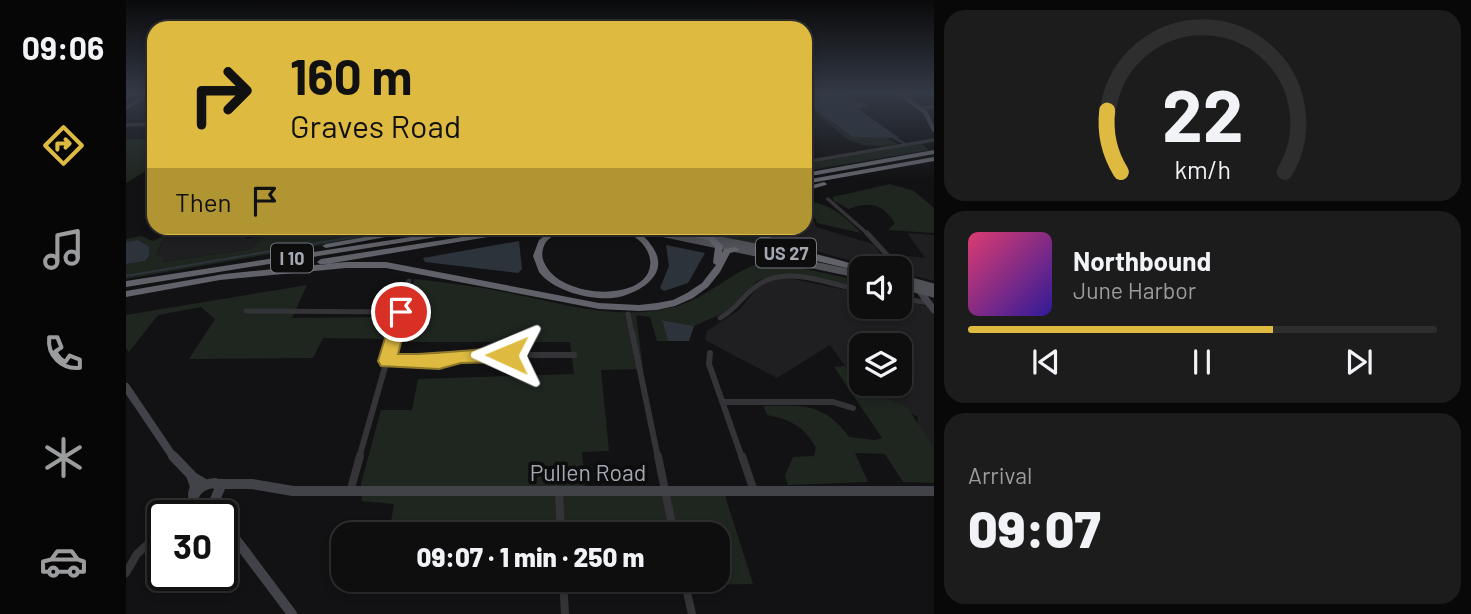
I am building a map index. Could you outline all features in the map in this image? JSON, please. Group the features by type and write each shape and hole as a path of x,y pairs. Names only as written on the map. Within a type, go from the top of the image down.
{"highway":[{"path":"812,187 931,156"},
{"path":"812,173 931,156"},
{"path":"812,181 895,166"},
{"path":"126,283 386,235"},
{"name":"I 10","path":"126,283 435,235"},
{"name":"I 10","path":"126,294 487,235"},
{"path":"548,235 539,248 538,259 544,272 565,288 600,296 632,290 642,284 652,272 654,261 650,248 637,235"},
{"name":"US 27","path":"700,235 710,237"},
{"path":"762,235 786,248 849,266"},
{"path":"705,286 717,263 719,246 710,237"},
{"path":"221,278 331,266 386,265 598,306 633,308 681,300 705,286 718,272 727,251 735,249"}],"main road":[{"name":"US 27","path":"668,235 849,273"},
{"name":"US 27","path":"710,237 849,266"},
{"path":"912,282 934,287"},
{"path":"912,288 932,301"}],"street":[{"path":"126,125 147,124"},
{"path":"812,161 934,142"},
{"path":"828,199 867,233 887,256"},
{"path":"720,318 741,305 755,286 772,278 802,279 849,289"},
{"path":"350,492 410,281"},
{"path":"912,283 918,290"},
{"path":"912,299 932,301"},
{"path":"246,311 401,312"},
{"path":"628,314 671,522"},
{"path":"710,353 709,364 754,491"},
{"path":"387,361 439,362 473,355 574,355"},
{"path":"126,387 130,399 175,459 192,478 218,493"},
{"path":"723,402 833,402 853,408"},
{"path":"192,478 196,500"},
{"path":"197,500 205,484"},
{"name":"Pullen Road","path":"218,493 233,485 242,484 282,491 350,492 934,491"},
{"path":"559,491 560,522"},
{"path":"203,500 218,493"},
{"path":"218,493 218,500"},
{"path":"238,542 292,614"},
{"path":"126,573 137,554 147,545"},
{"path":"564,592 565,614"},
{"path":"687,592 692,614"}],"shaded area":[{"path":"827,122 831,122 851,137 886,137 897,144 866,145 837,131"},
{"path":"831,122 876,122 899,138 852,137"},
{"path":"126,139 147,139 147,170 126,183"},
{"path":"922,144 929,150 812,170 812,163"},
{"path":"890,184 914,191 934,208 934,233 888,230 895,223 880,208 863,205 849,209 834,201 833,197"},
{"path":"812,202 836,211 861,233 817,223 812,211"},
{"path":"812,214 816,227 873,244 882,256 849,256 849,260 783,242 773,235 812,235"},
{"path":"907,233 934,235 934,281 912,275 912,257 925,258"},
{"path":"165,235 176,235 163,239 156,255 163,257 163,262 251,249 266,235 381,235 126,279 126,264 145,261 138,240 126,242 126,239 141,236 153,241"},
{"path":"176,235 246,235 246,239 267,235 251,249 163,262 156,256 163,239"},
{"path":"712,235 761,235 784,249"},
{"path":"138,240 149,247 149,256 145,261 126,264 126,242"},
{"path":"519,241 522,269 518,273 425,262 423,258"},
{"path":"666,245 705,253 688,283 664,291 660,288 669,266"},
{"path":"760,263 778,263 849,278 849,286 802,276 773,276 757,281 732,309 694,326 663,320 668,341 657,341 650,317 636,315 643,369 601,370 609,451 582,452 585,487 722,486 753,584 730,584 730,522 391,522 394,504 362,501 361,484 381,410 412,410 418,379 574,374 570,342 398,342 414,279 482,288 568,306 632,313 686,303"},
{"path":"788,278 849,291 849,319 912,319 912,303 927,306 934,313 934,448 916,439 918,417 877,396 912,396 912,333 849,333 849,372 830,345 777,378 705,340 707,331 739,310 759,286 772,280"},
{"path":"307,285 292,318 393,317 385,339 323,338 313,358 189,359 215,319 201,307 158,315 129,352 126,348 126,315"},
{"path":"662,320 694,326 689,341 668,341"},
{"path":"845,366 849,372 849,389 834,367"},
{"path":"854,396 880,396 906,406 934,448 934,483 903,482 885,454 855,453 868,482 788,485 785,476 793,457 814,456 816,448 802,429 783,419 767,415 763,406 811,408 830,417 849,437 875,440 882,438"}],"waterway":[{"path":"894,138 904,143"},
{"path":"126,276 365,235"}],"route":[{"path":"401,312 387,361 439,362 461,356 507,355"}]}
